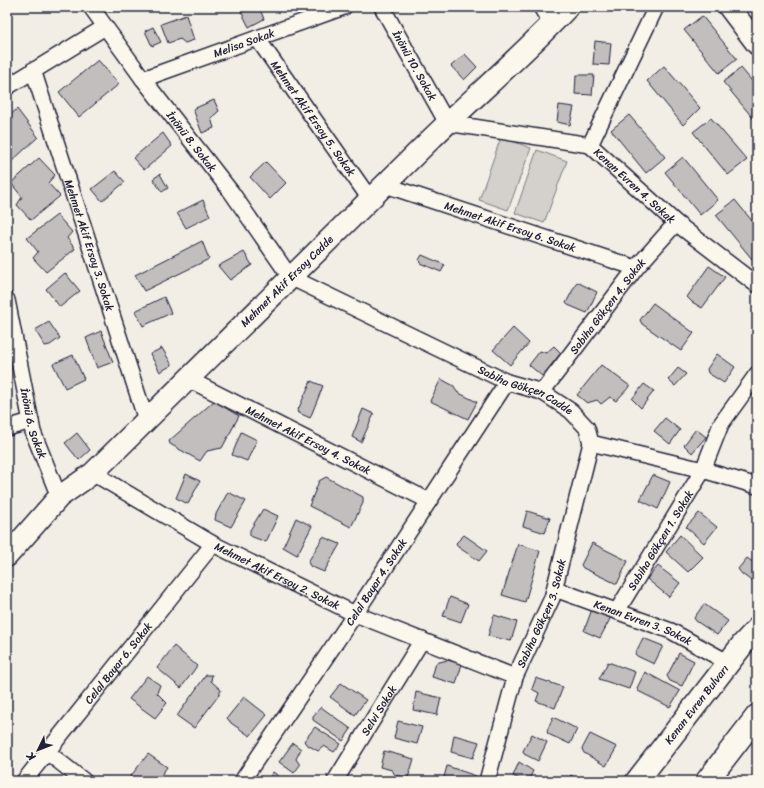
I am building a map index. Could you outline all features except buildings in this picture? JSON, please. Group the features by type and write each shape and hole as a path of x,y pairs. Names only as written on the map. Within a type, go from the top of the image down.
{"main road":[{"name":"Kenan Evren Bulvarı","path":"637,781 757,629"},
{"path":"707,781 757,716"}],"street":[{"name":"İnönü 8. Sokak","path":"91,7 143,79 232,193 290,277"},
{"name":"Melisa Sokak","path":"143,79 344,7"},
{"name":"İnönü 10. Sokak","path":"382,7 447,123"},
{"name":"Mehmet Akif Ersoy Cadde","path":"7,556 59,497 93,473 447,123 546,16 568,7"},
{"path":"590,145 656,7"},
{"path":"729,7 757,44"},
{"path":"7,87 105,27"},
{"name":"Mehmet Akif Ersoy 5. Sokak","path":"257,38 377,192"},
{"name":"Mehmet Akif Ersoy 3. Sokak","path":"33,70 146,420"},
{"name":"Kenan Evren 4. Sokak","path":"447,123 590,145 676,223 757,285"},
{"name":"Mehmet Akif Ersoy 6. Sokak","path":"377,192 636,268"},
{"name":"Sabiha Gökçen 4. Sokak","path":"542,392 636,268 676,223"},
{"name":"Sabiha Gökçen Cadde","path":"290,277 507,382 542,392 571,411 587,428 591,444"},
{"name":"İnönü 6. Sokak","path":"7,300 30,421 59,497"},
{"name":"Sabiha Gökçen 1. Sokak","path":"616,611 703,470 721,424 757,374"},
{"name":"Mehmet Akif Ersoy 4. Sokak","path":"188,379 429,501"},
{"name":"Celal Bayar 4. Sokak","path":"242,781 355,614 507,382"},
{"path":"7,428 30,421"},
{"path":"591,444 703,470 757,486"},
{"name":"Sabiha Gökçen 3. Sokak","path":"487,781 515,677 555,589 591,444"},
{"name":"Mehmet Akif Ersoy 2. Sokak","path":"93,473 213,544 355,614 515,677"},
{"name":"Celal Bayar 6. Sokak","path":"24,781 213,544"},
{"name":"Kenan Evren 3. Sokak","path":"555,589 671,631 729,663"},
{"name":"Selvi Sokak","path":"335,781 422,640"},
{"path":"47,752 84,781"}],"shaded area":[{"path":"501,137 531,148 508,210 479,200"},
{"path":"537,150 567,161 544,223 515,213"}]}
